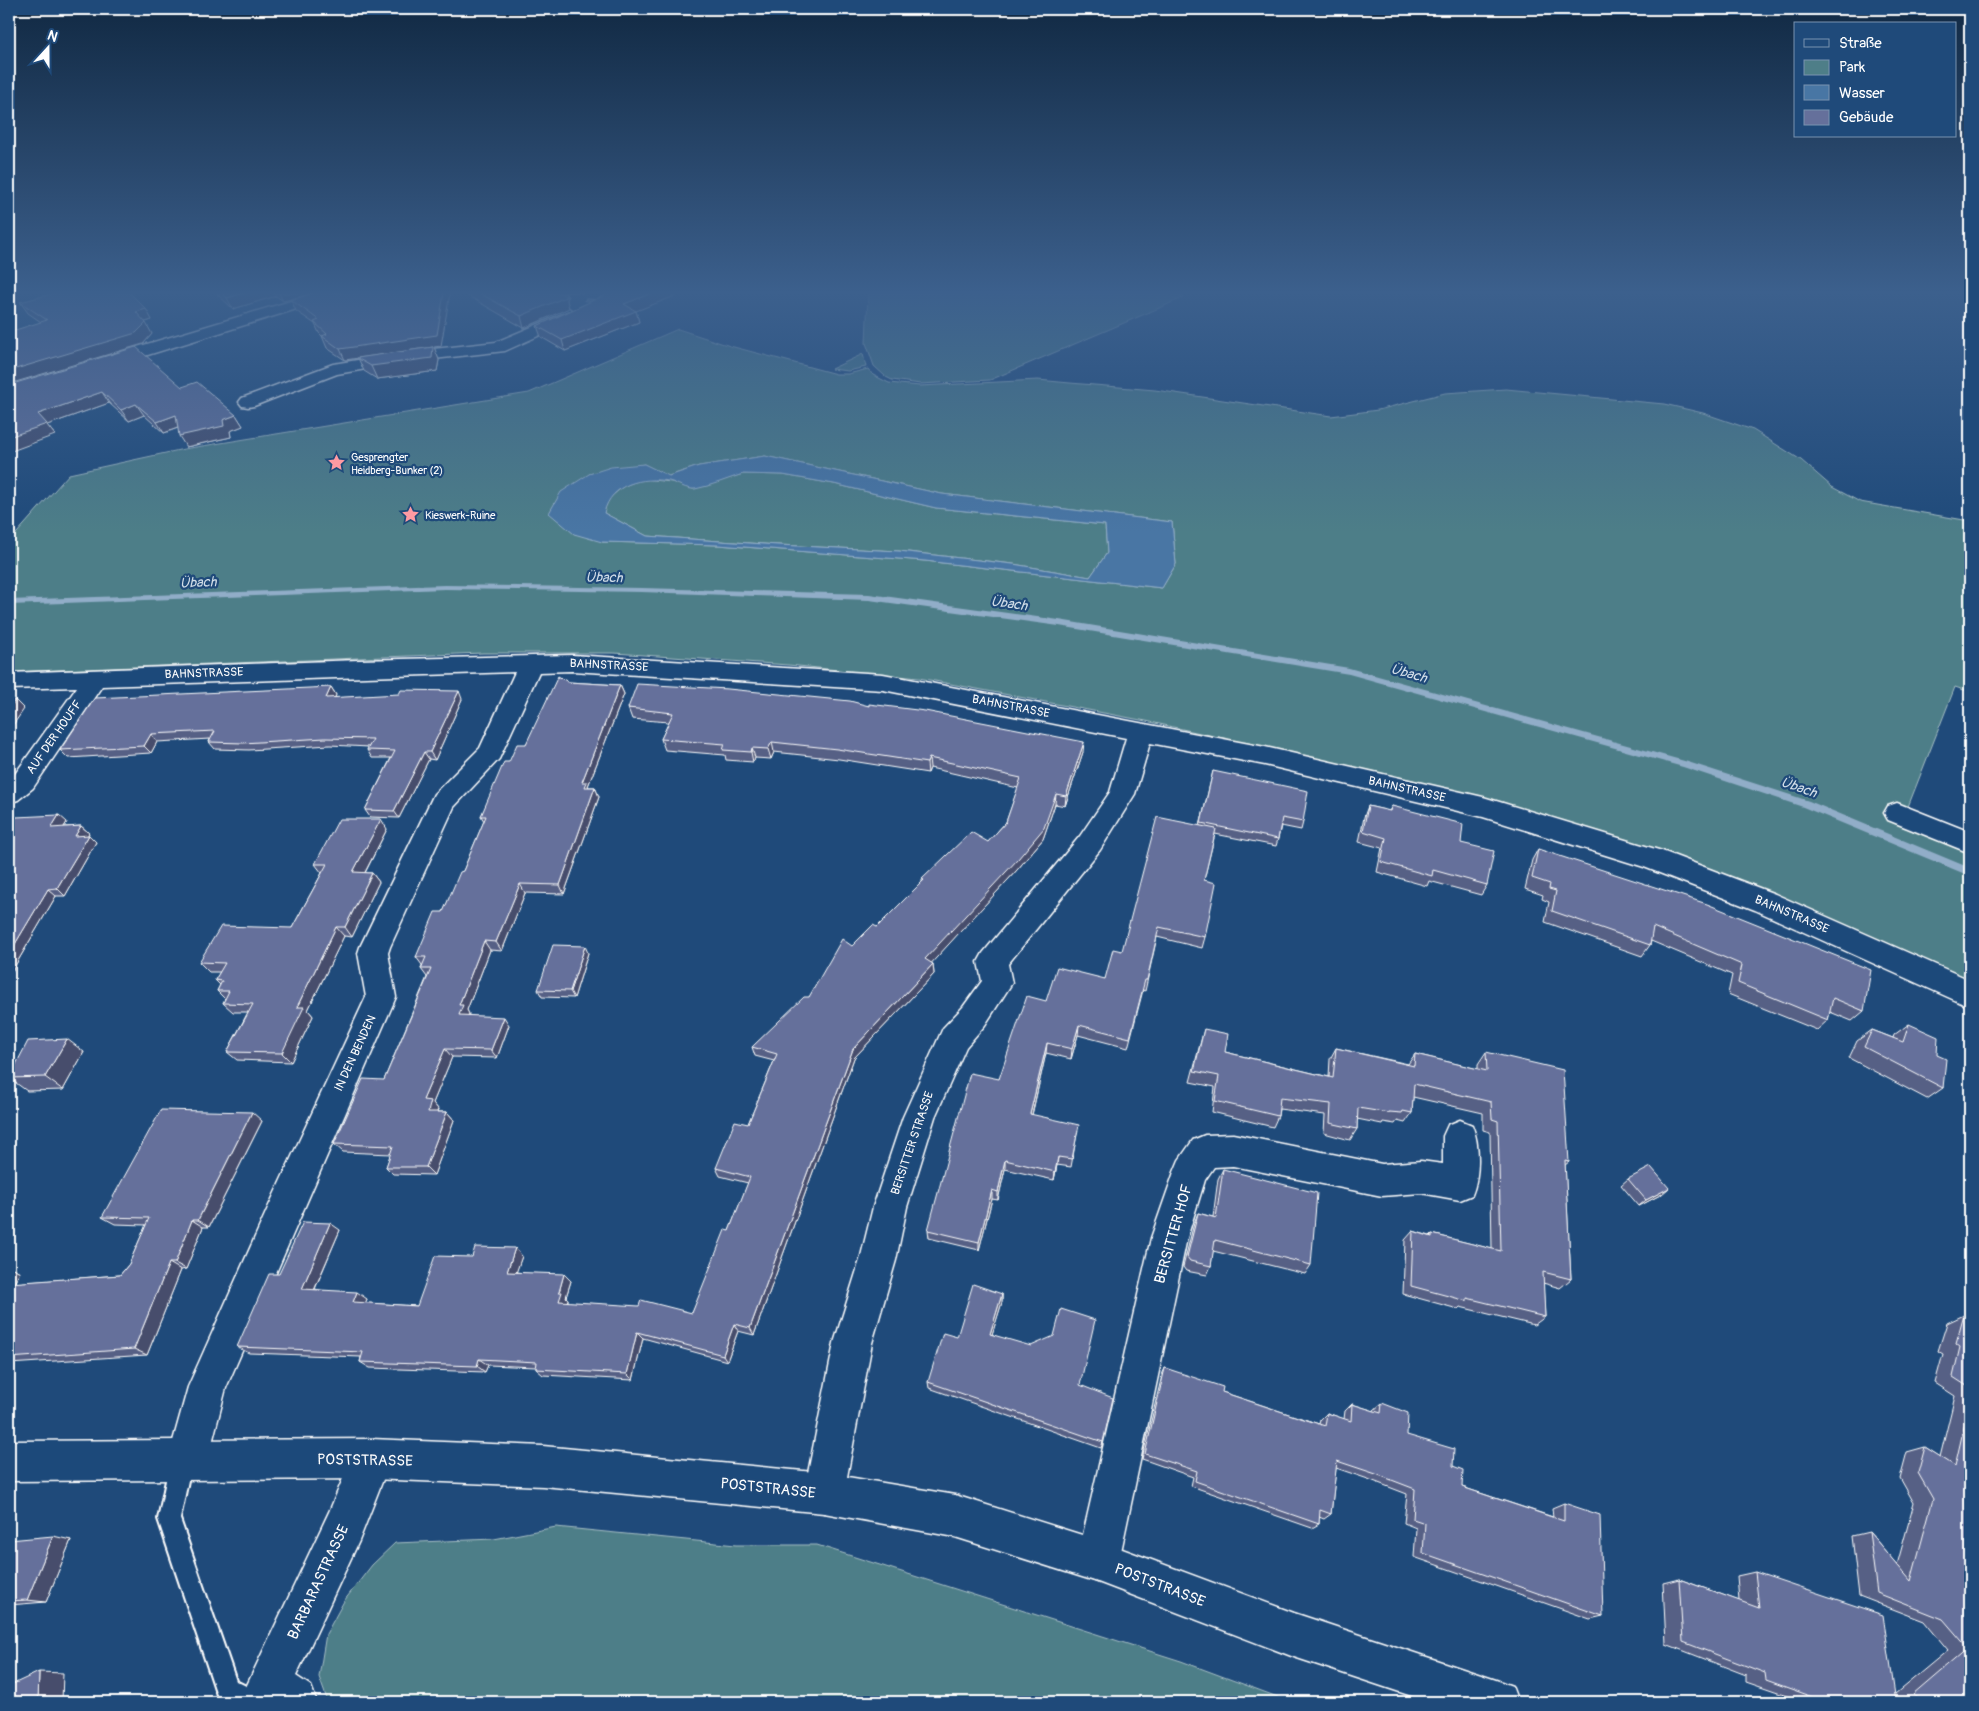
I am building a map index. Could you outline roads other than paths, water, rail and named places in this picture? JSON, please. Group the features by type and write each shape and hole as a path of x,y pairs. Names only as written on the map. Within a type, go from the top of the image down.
{"street":[{"path":"248,402 323,373"},
{"name":"BAHNSTRASSE","path":"9,681 572,663 697,669 883,682 1265,756 1482,807 1652,859 1765,902 1970,994"},
{"name":"IN DEN BENDEN","path":"185,1460 207,1387 286,1205 381,997 373,953 375,948 443,801 490,752 531,664"},
{"name":"AUF DER HOUFF","path":"9,793 24,781 96,677"},
{"name":"BERSITTER STRASSE","path":"824,1493 853,1343 878,1260 890,1207 919,1117 954,1038 974,1016 997,983 993,962 1090,843 1122,794 1141,731"},
{"path":"1897,813 1970,843"},
{"name":"BERSITTER HOF","path":"1098,1561 1169,1238 1191,1172 1205,1151 1233,1150 1382,1180 1421,1177 1460,1183 1460,1136"},
{"name":"POSTSTRASSE","path":"9,1461 371,1459 543,1466 824,1493 954,1516 1098,1561 1294,1635 1496,1702"},
{"name":"BARBARASTRASSE","path":"269,1698 371,1459"}],"lane":[{"name":"BARBARASTRASSE","path":"185,1460 169,1519 227,1689 269,1698"}],"water":[{"path":"765,456 942,494 1172,522 1176,564 1162,588 925,561 718,545 602,542 574,534 549,513 561,492 589,474 611,467 644,464 669,476 699,466","holes":["743,474 783,475 834,484 936,508 1105,525 1107,553 1090,577 1013,564 899,551 647,536 604,513 613,495 629,484 638,481 669,481 695,489"]}],"waterway":[{"name":"Übach","path":"9,603 445,587 642,590 869,597 1059,623 1349,671 1685,764 1806,804 1970,872"}],"place":[{"name":"Gesprengter Heidberg-Bunker (2)","path":"337,463"},
{"name":"Kieswerk-Ruine","path":"411,515"}]}
